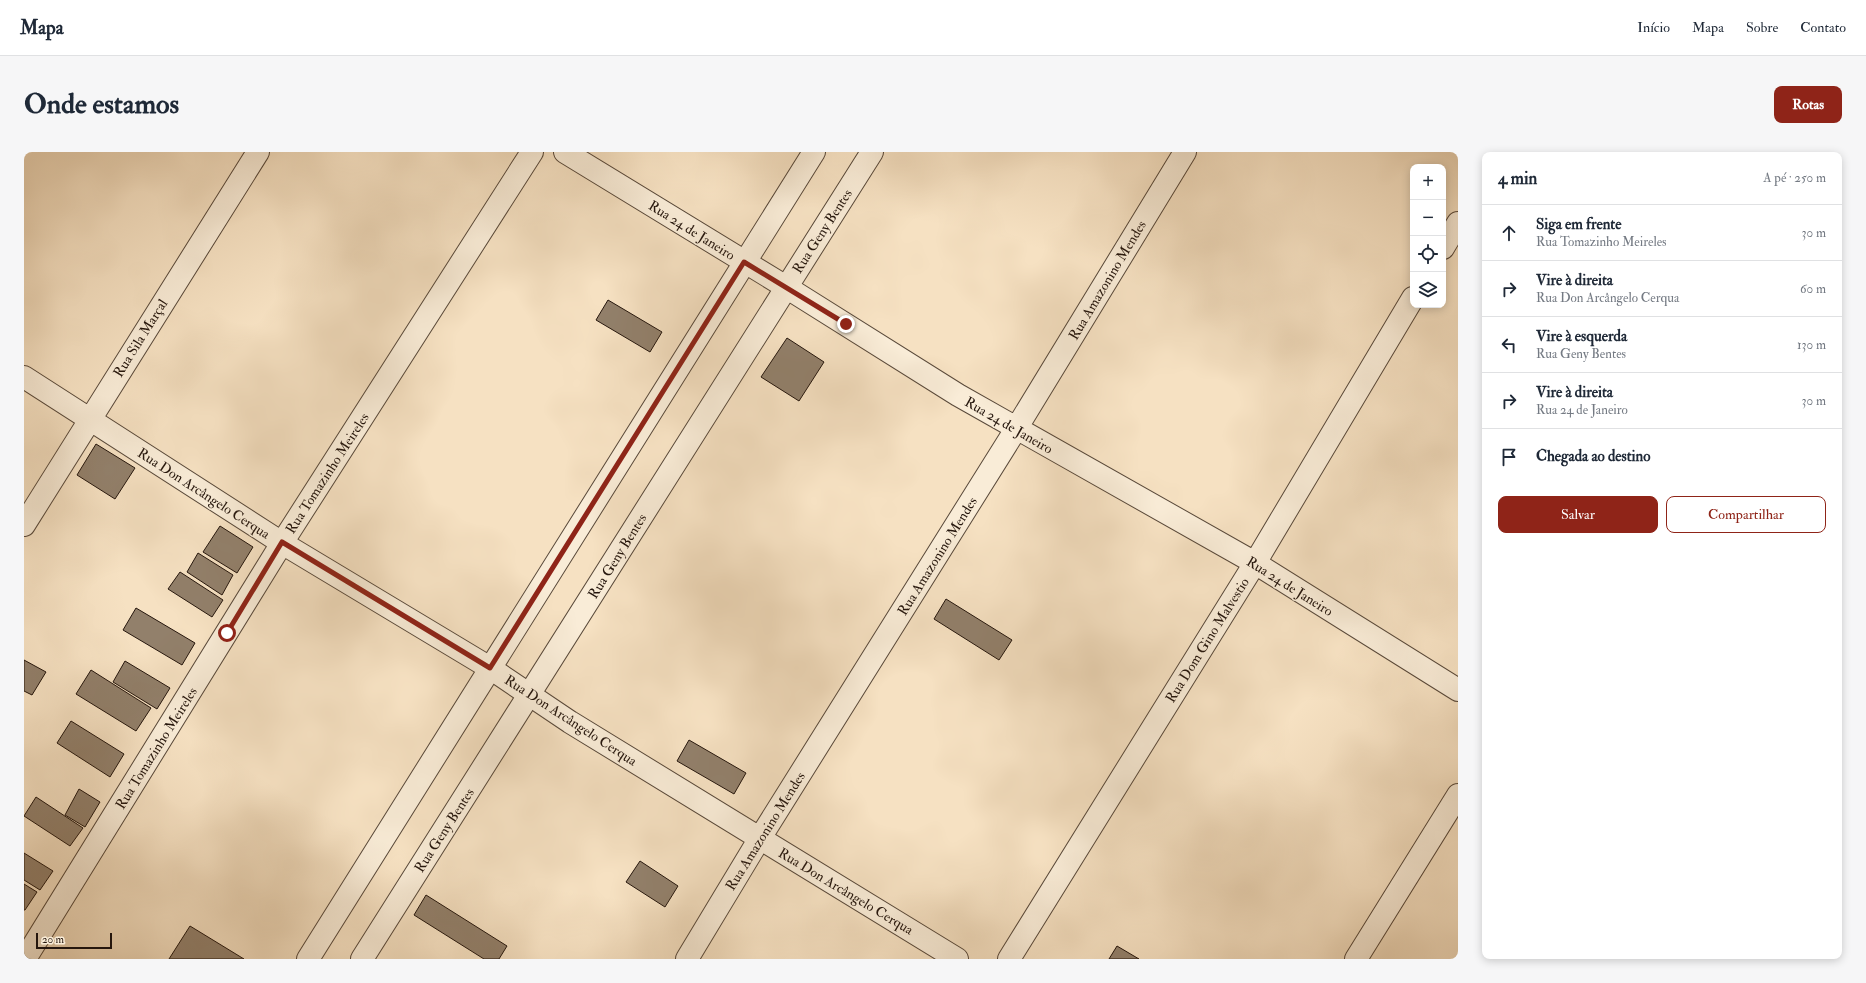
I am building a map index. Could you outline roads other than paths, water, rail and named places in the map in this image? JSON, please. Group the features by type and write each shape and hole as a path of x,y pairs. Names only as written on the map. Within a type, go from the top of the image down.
{"street":[{"name":"Rua Sila Marçal","path":"24,525 258,152"},
{"name":"Rua Tomazinho Meireles","path":"25,959 282,542 532,152"},
{"name":"Rua 24 de Janeiro","path":"565,152 786,287 958,395 1255,563 1458,690"},
{"path":"308,959 814,152"},
{"name":"Rua Geny Bentes","path":"362,959 872,152"},
{"name":"Rua Amazonino Mendes","path":"688,959 760,838 1016,429 1185,152"},
{"path":"1446,243 1458,223"},
{"name":"Rua Dom Gino Malvestio","path":"1009,959 1255,563 1410,303"},
{"name":"Rua Don Arcângelo Cerqua","path":"24,377 282,542 490,668 530,695 957,959"},
{"path":"1356,959 1458,795"}]}
